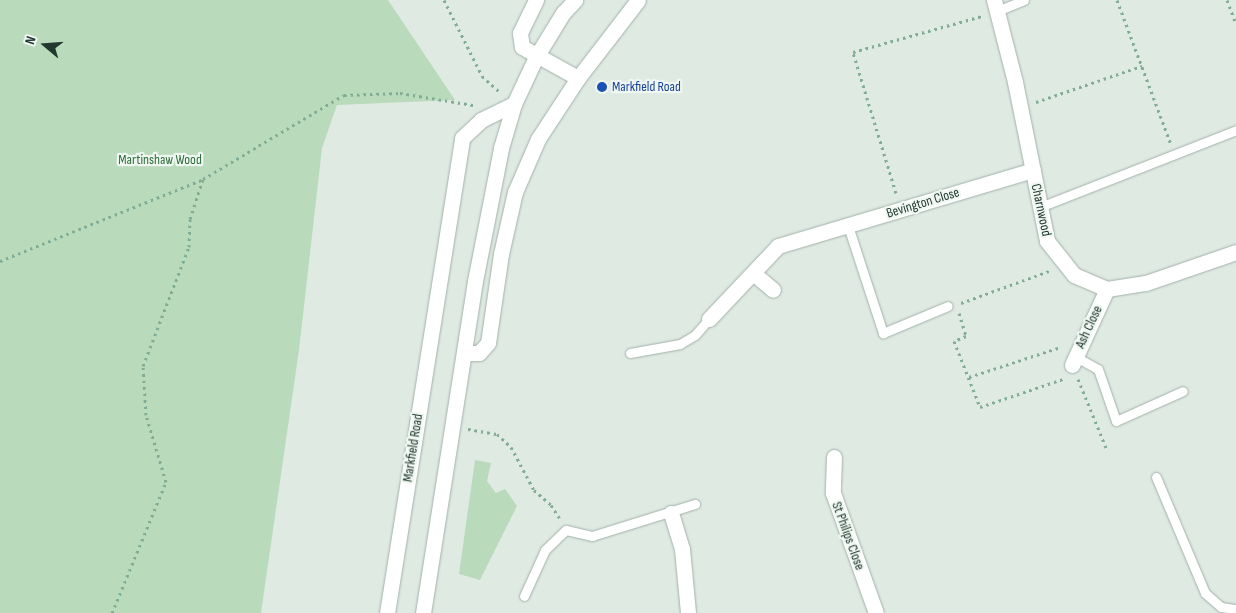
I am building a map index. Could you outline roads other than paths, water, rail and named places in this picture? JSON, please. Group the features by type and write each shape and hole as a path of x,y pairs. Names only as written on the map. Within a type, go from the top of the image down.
{"street":[{"path":"536,0 520,33 522,47 536,57 578,78"},
{"path":"423,613 499,157 514,104 536,57 563,13 576,0"},
{"path":"465,353 479,353 488,343 501,254 515,192 538,139 578,78 638,0"},
{"name":"Charnwood","path":"996,6 1021,108 1047,241 1074,274 1107,289"},
{"name":"Markfield Road","path":"387,613 462,138 481,120 514,104"},
{"name":"Bevington Close","path":"709,319 778,246 814,237 1033,170"},
{"path":"1107,289 1146,283 1236,252"},
{"path":"753,273 772,290"},
{"name":"Ash Close","path":"1073,368 1083,340 1107,289"},
{"name":"St Philips Close","path":"834,456 833,493 876,613"},
{"path":"671,513 682,549 688,613"}],"lane":[{"path":"996,6 1024,0"},
{"path":"1040,206 1236,130"},
{"path":"848,226 883,333 948,306"},
{"path":"630,353 680,344 695,336 709,319"},
{"path":"1073,368 1098,370 1116,421 1183,391"},
{"path":"1156,477 1205,593 1222,607 1236,608"},
{"path":"524,596 545,550 566,530 592,536 695,504"}],"place":[{"name":"Markfield Road","path":"602,87"}],"park label":[{"name":"Martinshaw Wood","path":"160,160"}]}
